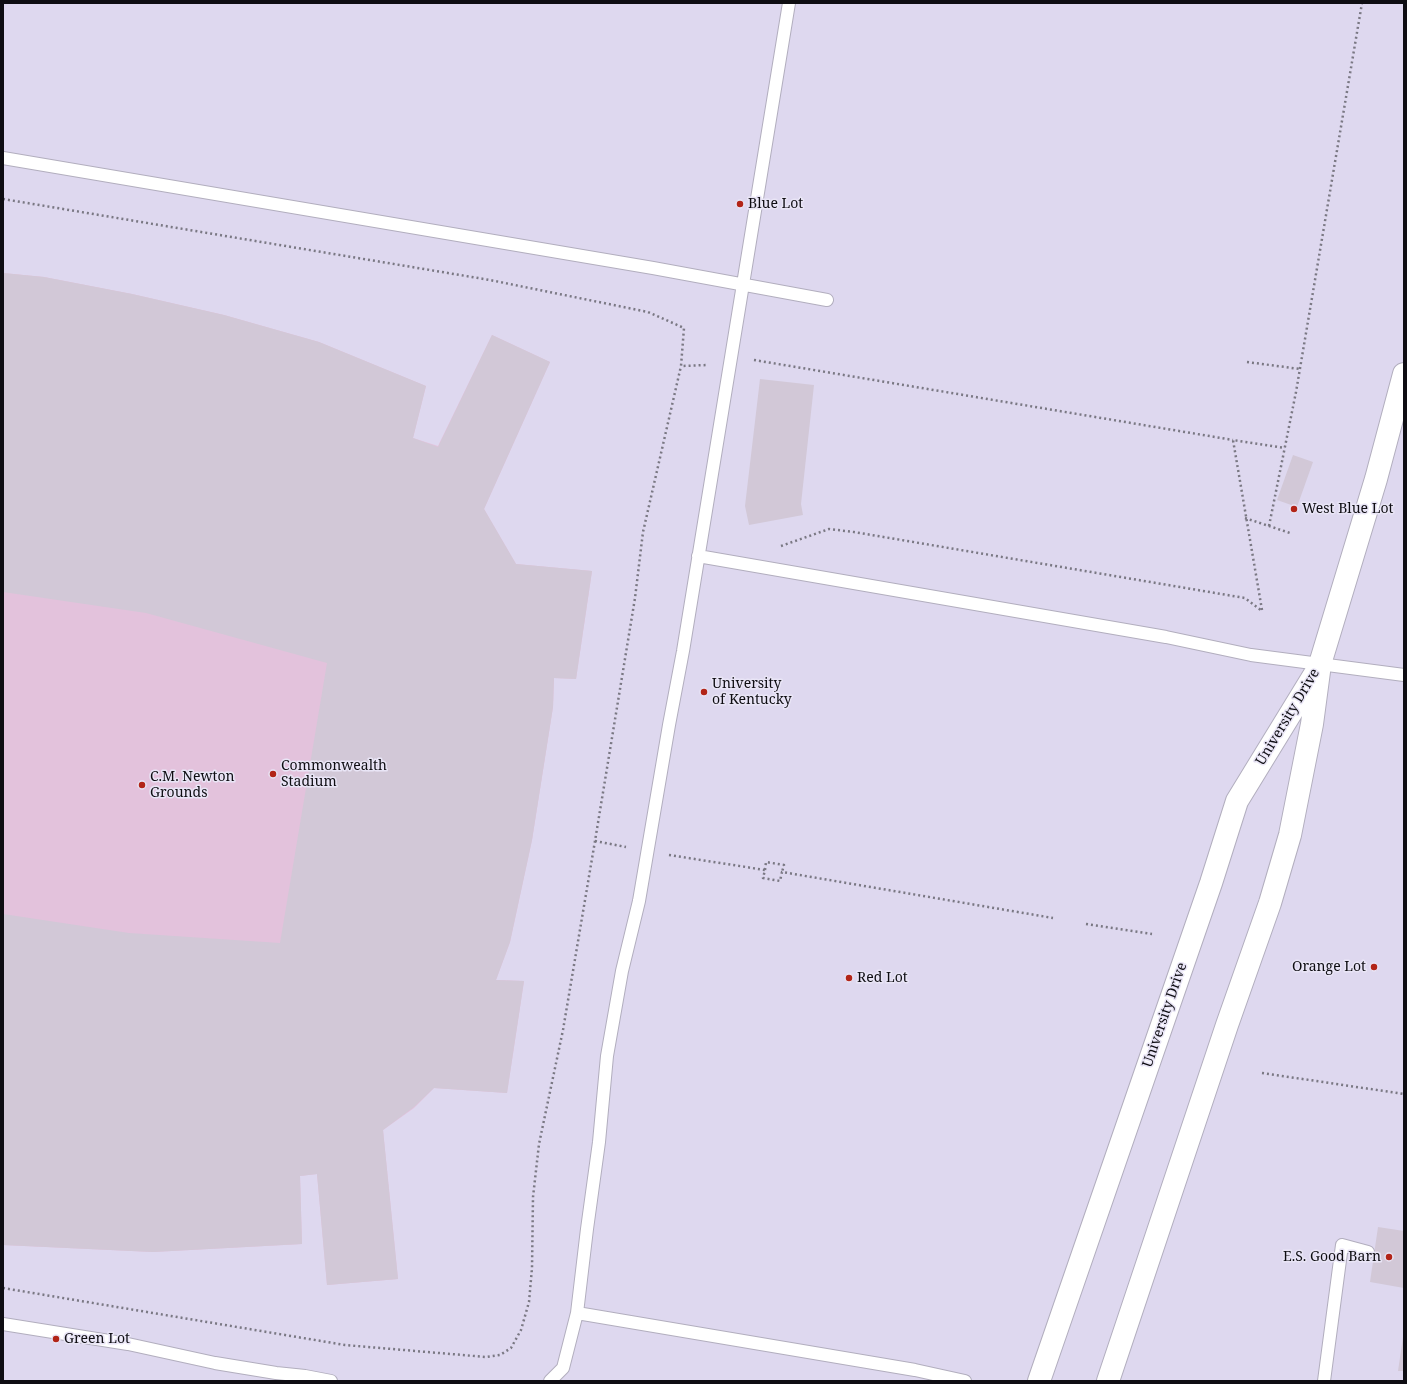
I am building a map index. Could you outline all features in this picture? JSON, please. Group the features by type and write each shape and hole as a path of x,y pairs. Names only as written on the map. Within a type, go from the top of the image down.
{"street":[{"name":"University Drive","path":"1108,1381 1227,1025 1270,903 1290,835 1312,724 1320,664 1376,479 1404,374"},
{"name":"University Drive","path":"1039,1381 1208,890 1237,800 1320,664"}],"lane":[{"path":"550,1381 563,1368 577,1314 599,1142 607,1056 622,971 639,901 698,556 789,3"},
{"path":"3,158 584,256 827,300"},
{"path":"698,556 1166,637 1251,655 1404,675"},
{"path":"1324,1381 1342,1245 1368,1252"},
{"path":"577,1314 915,1370 965,1381"},
{"path":"3,1324 128,1344 215,1363 331,1381"}],"path":[{"path":"1269,526 1286,448 1300,370 1362,3"},
{"path":"3,199 490,280 648,312 684,328 681,366 643,532 636,598 563,1030 539,1144 533,1197 532,1268 529,1302 521,1330 511,1348 500,1355 486,1357 345,1345 3,1288"},
{"path":"751,359 1286,448"},
{"path":"1247,362 1300,370"},
{"path":"681,366 710,365"},
{"path":"774,545 782,546 829,529 854,532 1245,598 1262,611 1245,518 1233,440"},
{"path":"1245,518 1290,533"},
{"path":"595,841 628,847"},
{"path":"668,854 765,870"},
{"path":"766,862 784,865 782,872 780,881 764,878 766,862"},
{"path":"782,872 1053,918"},
{"path":"1086,924 1152,934"},
{"path":"1262,1074 1404,1094"}],"shaded area":[{"name":"University of Kentucky","path":"3,3 1404,3 1404,1381 3,1381"},
{"name":"Commonwealth Stadium","path":"3,273 44,277 132,294 224,315 319,342 426,386 413,438 438,446 492,335 550,362 484,509 516,564 592,571 576,679 554,678 553,707 532,840 510,942 496,980 524,981 507,1093 434,1088 414,1108 383,1130 398,1279 327,1285 317,1174 300,1176 302,1244 153,1252 3,1245"}],"building":[{"name":"Commonwealth Stadium","path":"3,273 44,277 132,294 224,315 319,342 426,386 413,438 438,447 492,335 550,362 484,509 516,564 592,571 576,679 554,678 553,707 532,840 510,942 496,980 524,981 507,1093 434,1088 414,1107 383,1130 398,1279 327,1285 317,1174 300,1176 302,1244 153,1252 3,1245 3,914 129,933 280,943 327,663 146,613 3,592"},
{"path":"760,379 814,385 801,504 803,515 749,525 745,506"},
{"path":"1293,455 1313,462 1297,507 1277,500"},
{"name":"E.S. Good Barn","path":"1378,1227 1404,1231 1404,1288 1370,1282"},
{"path":"1403,1337 1404,1371 1398,1371"}],"place":[{"name":"Blue Lot","path":"740,204"},
{"name":"West Blue Lot","path":"1294,509"},
{"name":"University of Kentucky","path":"704,692"},
{"name":"Commonwealth Stadium","path":"273,774"},
{"name":"C.M. Newton Grounds","path":"142,785"},
{"name":"Orange Lot","path":"1374,967"},
{"name":"Red Lot","path":"849,978"},
{"name":"E.S. Good Barn","path":"1389,1257"},
{"name":"Green Lot","path":"56,1339"}]}
